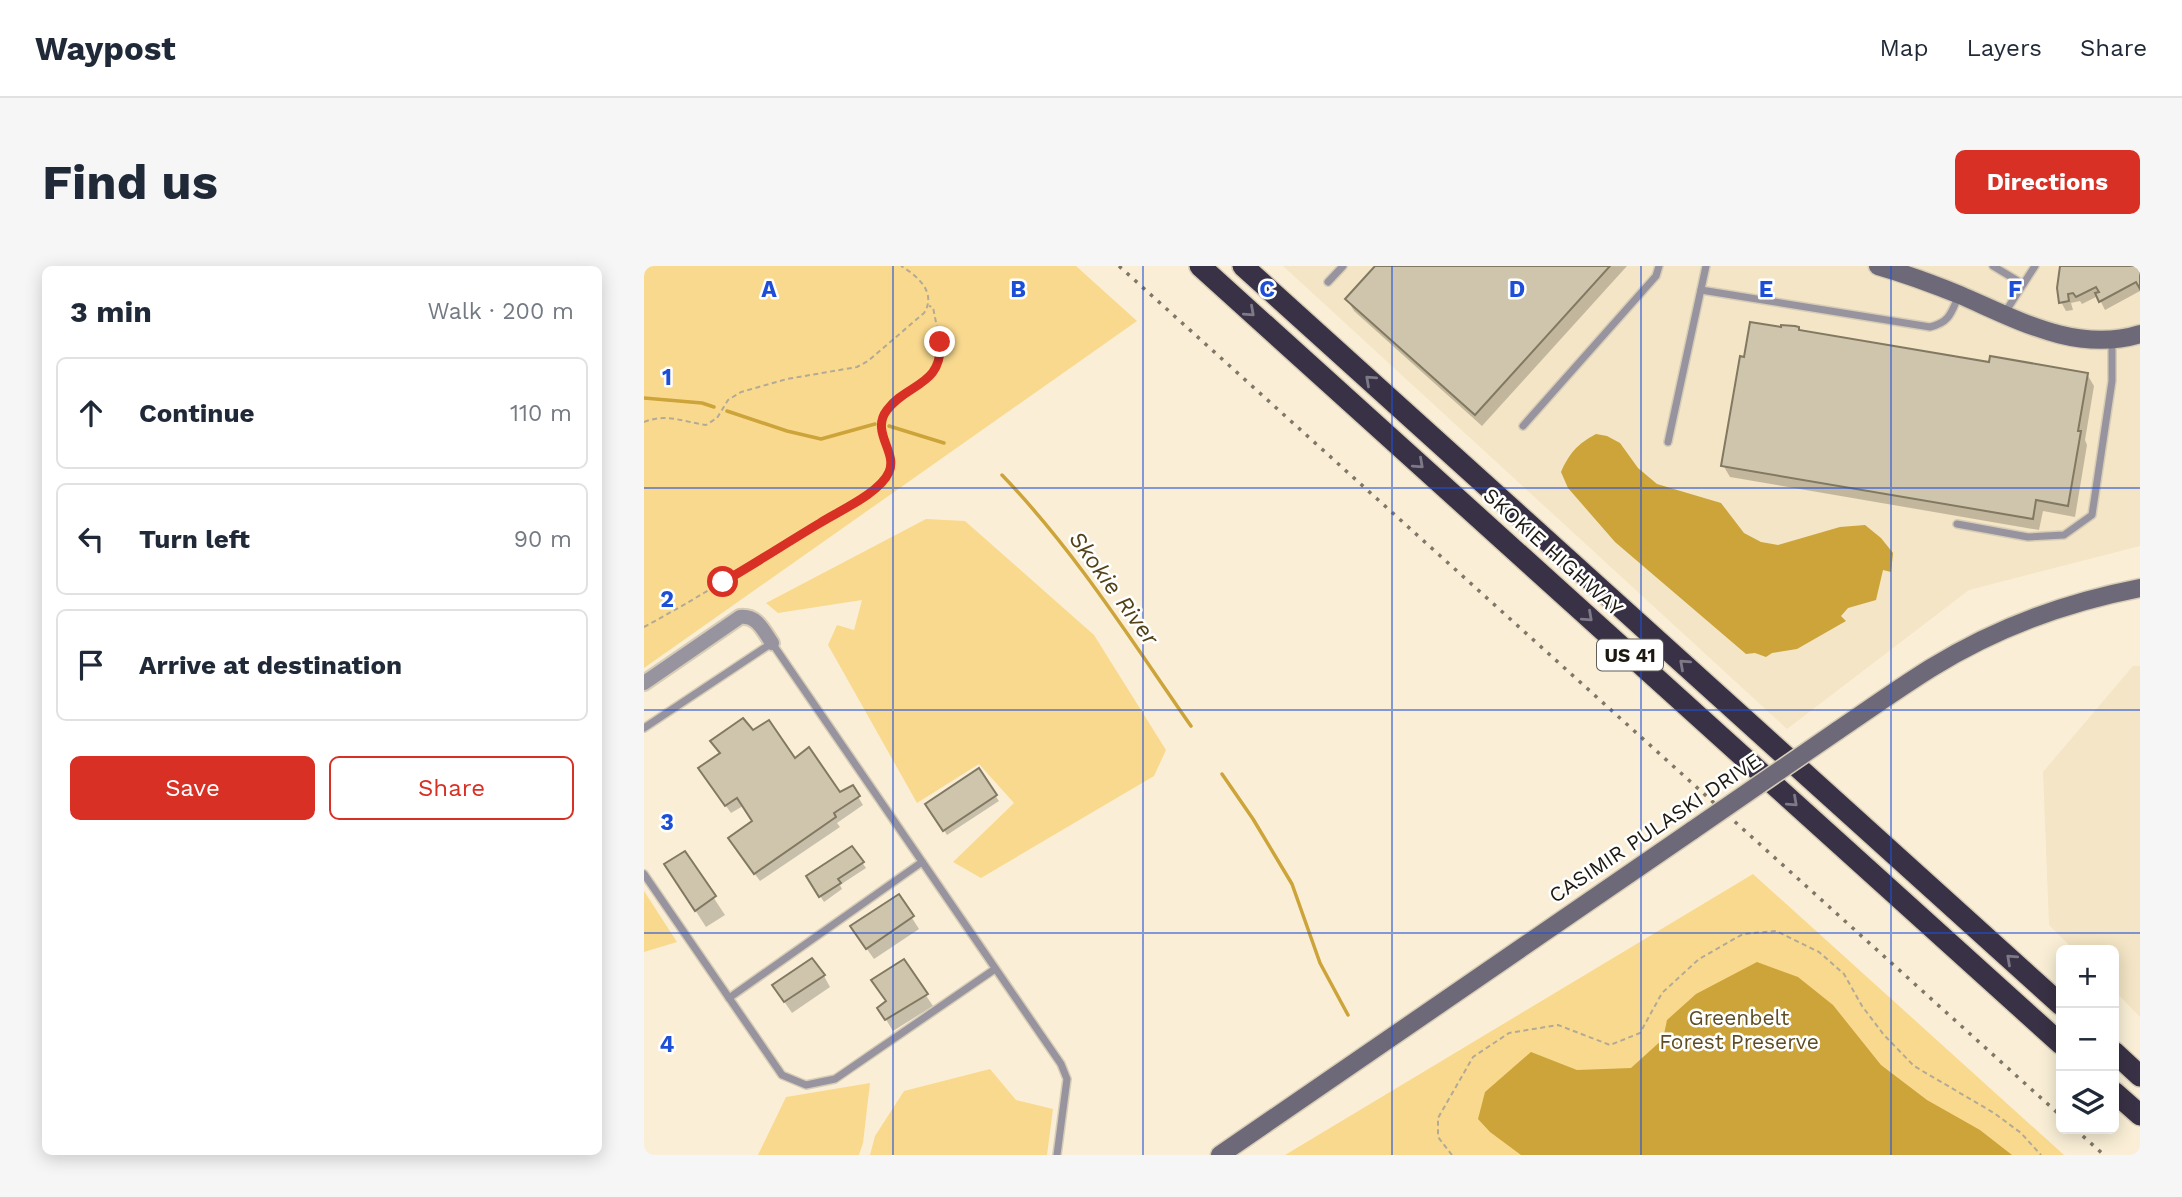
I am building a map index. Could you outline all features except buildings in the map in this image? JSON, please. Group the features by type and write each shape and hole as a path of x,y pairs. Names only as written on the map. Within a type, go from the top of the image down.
{"highway":[{"name":"SKOKIE HIGHWAY","path":"1200,266 2056,1039"},
{"name":"SKOKIE HIGHWAY","path":"1243,266 2056,999"},
{"path":"2119,1050 2140,1052"},
{"path":"2119,1055 2140,1076"},
{"path":"2119,1096 2140,1115"}],"street":[{"path":"1878,266 2060,335 2112,339 2140,334"},
{"name":"CASIMIR PULASKI DRIVE","path":"1220,1155 1931,668 1983,639 2076,603 2140,588"},
{"path":"644,683 740,617 755,619 772,643"}],"lane":[{"path":"1328,282 1343,266"},
{"path":"1523,426 1656,276 1659,266"},
{"path":"1668,442 1706,266"},
{"path":"1993,266 2023,284"},
{"path":"2004,315 2035,266"},
{"path":"1701,290 1930,327 1949,318 1959,295"},
{"path":"1957,524 2028,537 2064,535 2092,515 2112,381 2112,339"},
{"path":"644,729 772,643 1061,1064 1067,1079 1057,1155"},
{"path":"729,998 922,862"},
{"path":"644,874 782,1075 806,1085 835,1079 995,969"}],"path":[{"path":"644,422 657,417 670,417 706,425 717,418 728,400 741,392 787,379 856,367 868,361 929,306 930,298 925,287 901,266"},
{"path":"644,627 861,499 883,481 891,464 881,431 883,417 896,401 921,384 938,366 940,342 933,307 929,306"},
{"path":"1452,1155 1438,1137 1438,1118 1473,1057 1509,1032 1558,1025 1610,1045 1640,1033 1661,993 1699,959 1744,934 1776,931 1819,952 1844,974 1885,1035 1914,1066 1994,1113 2021,1133 2041,1155"}],"shaded area":[{"path":"1283,266 2140,266 2140,546 1969,590 1787,729"},
{"path":"1596,434 1620,443 1638,468 1657,484 1721,503 1744,533 1761,542 1778,545 1840,527 1865,525 1881,538 1893,553 1891,572 1883,570 1876,600 1848,608 1841,616 1846,621 1797,649 1772,653 1766,657 1755,653 1746,654 1615,542 1568,488 1561,472 1564,466 1579,446"},
{"path":"2133,666 2140,666 2140,1017 2119,995 2119,945 2069,945 2049,925 2043,772"},
{"path":"1757,962 1798,977 1833,1005 1881,1065 1927,1100 1980,1130 2012,1155 1521,1155 1490,1132 1478,1119 1485,1092 1531,1052 1577,1070 1631,1068 1663,1039 1667,1020 1696,994"}],"green space":[{"path":"644,266 1076,266 1137,321 644,668"},
{"path":"926,519 965,521 1094,635 1166,750 1154,776 981,878 953,862 1014,803 979,764 917,803 828,645 837,625 854,630 862,600 778,613 766,603"},
{"name":"Greenbelt Forest Preserve","path":"1753,874 2064,1155 1285,1155"},
{"path":"644,891 677,942 644,952"},
{"path":"990,1069 1016,1100 1053,1109 1047,1155 870,1155 875,1136 904,1091"},
{"path":"870,1083 863,1143 859,1155 758,1155 786,1097"}],"waterway":[{"name":"Skokie River","path":"644,398 702,403 714,407"},
{"name":"Skokie River","path":"727,411 821,439 875,424"},
{"name":"Skokie River","path":"889,426 944,443"},
{"name":"Skokie River","path":"1002,475 1078,565 1191,726"},
{"name":"Skokie River","path":"1222,774 1292,884 1320,963 1348,1015"}],"railway":[{"path":"1119,266 2056,1111"},
{"path":"2081,1134 2104,1155"}],"route":[{"path":"723,582 861,499 883,481 891,464 881,431 883,417 896,401 931,376 938,366 940,342"}]}
